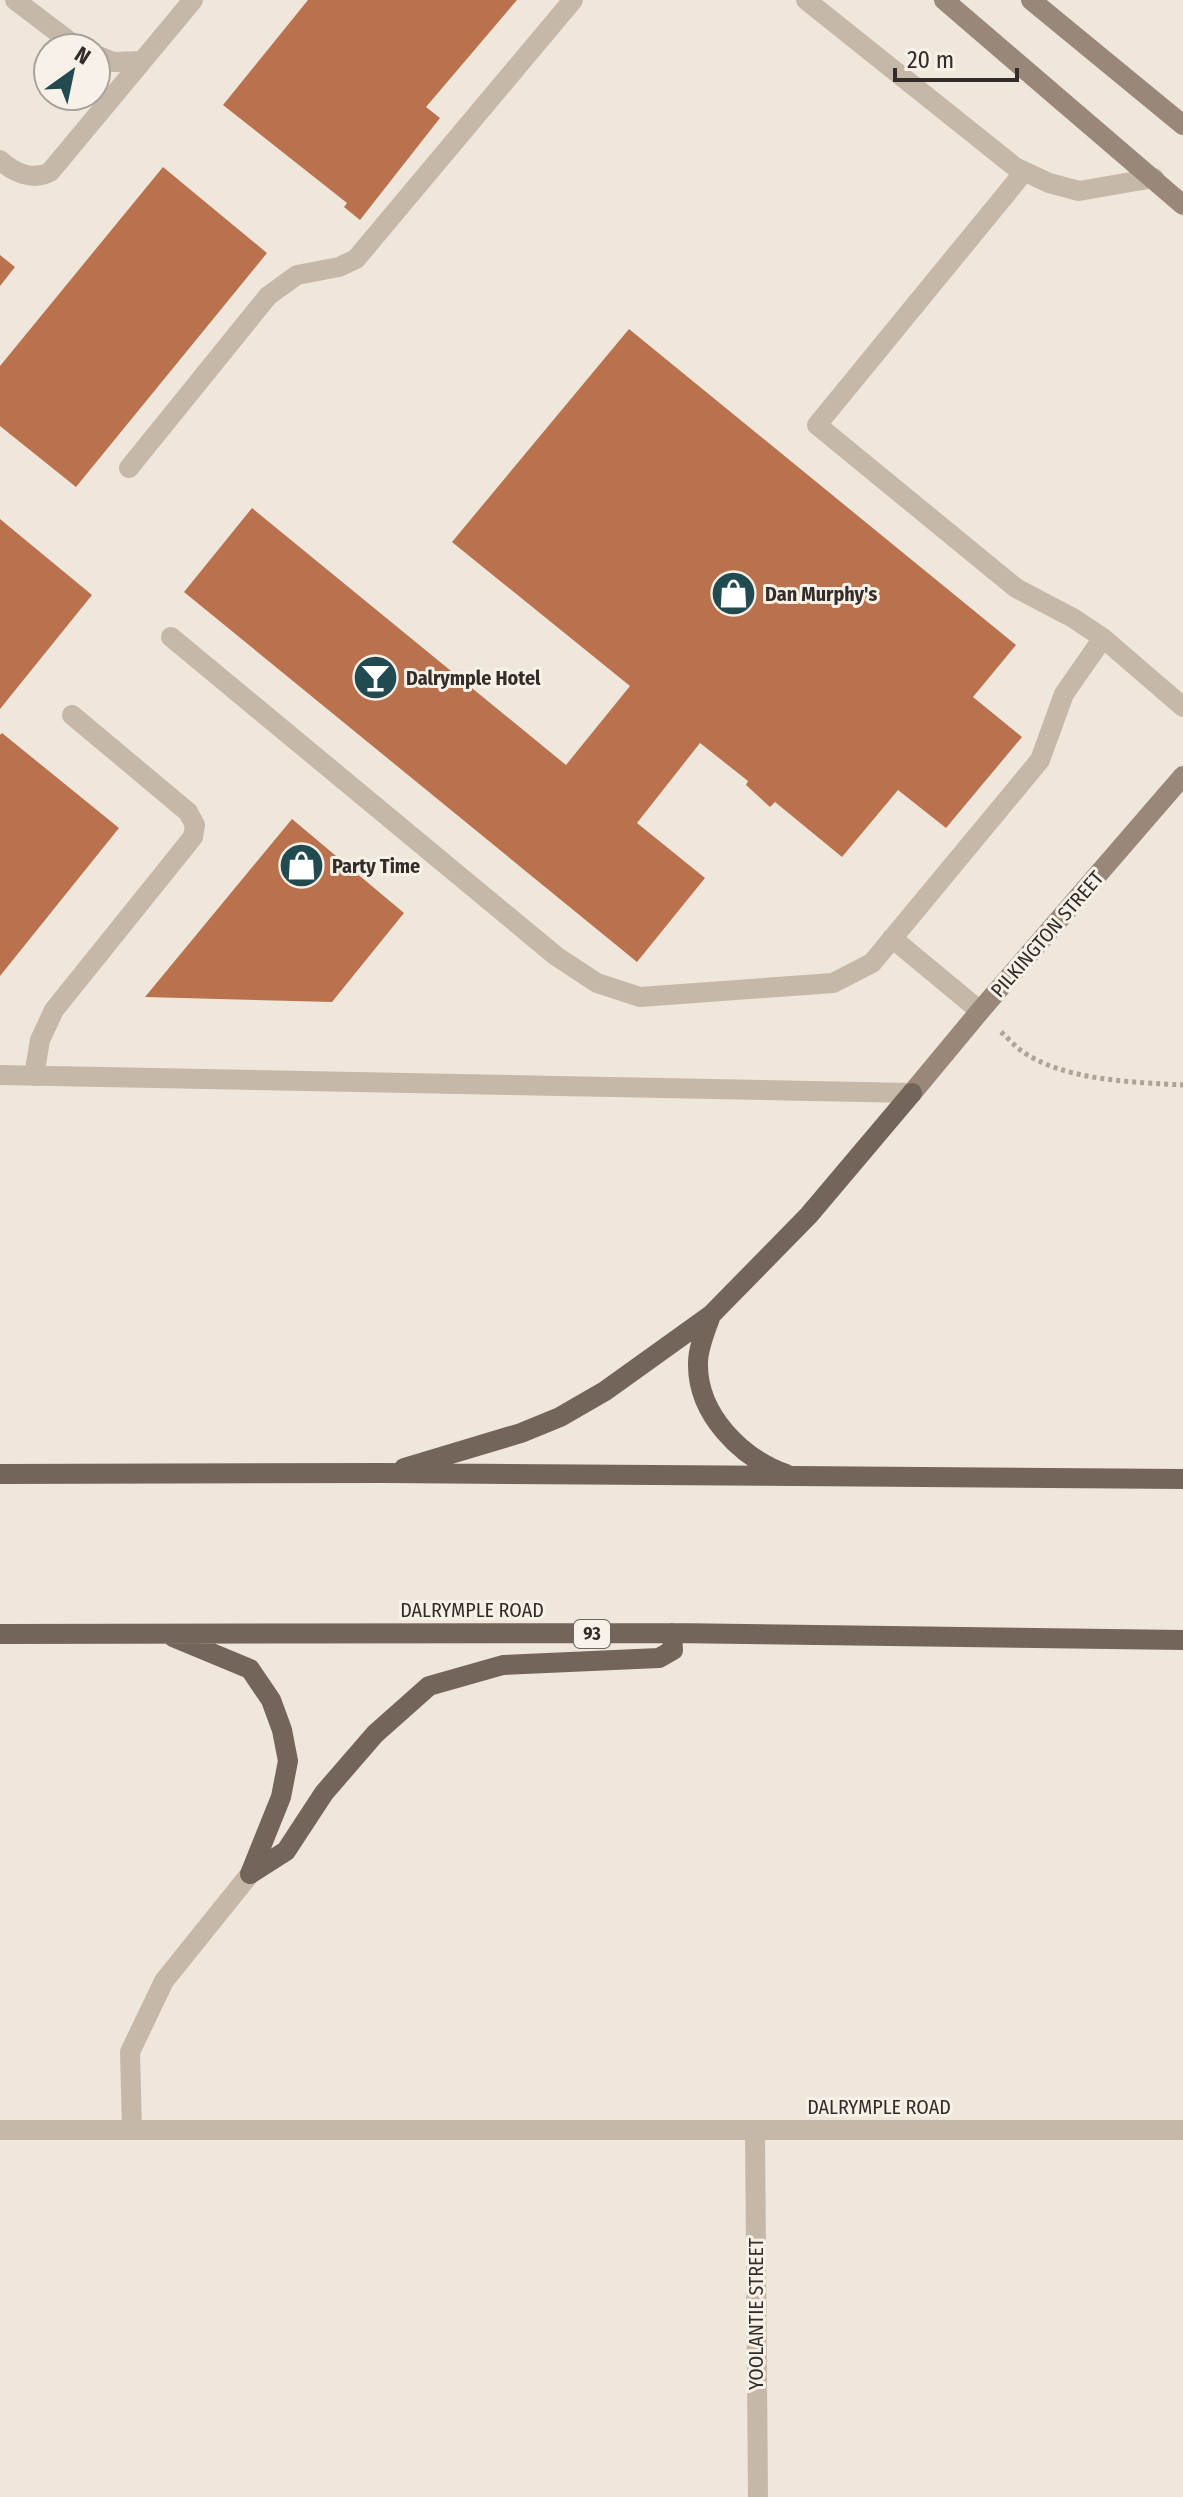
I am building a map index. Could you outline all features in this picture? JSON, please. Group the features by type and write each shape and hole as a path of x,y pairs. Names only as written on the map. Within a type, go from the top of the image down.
{"main road":[{"path":"944,0 1183,205"},
{"path":"1031,0 1183,125"},
{"name":"PILKINGTON STREET","path":"912,1093 1183,776"},
{"path":"384,1473 521,1433 560,1417 605,1391 711,1315 809,1215 912,1093"},
{"path":"711,1315 698,1362 699,1377 708,1405 723,1430 744,1451 768,1467 796,1477"},
{"path":"0,1474 384,1473 1183,1479"},
{"path":"250,1874 286,1851 324,1793 375,1734 429,1686 503,1665 659,1658 673,1650 672,1633"},
{"name":"DALRYMPLE ROAD","path":"0,1634 672,1633 1183,1640"},
{"path":"163,1634 250,1669 271,1700 282,1730 288,1761 281,1797 250,1874"}],"street":[{"path":"15,0 57,32"},
{"path":"0,160 7,167 28,176 41,177 50,172 193,0"},
{"path":"129,468 268,296 297,275 339,267 356,259 573,0"},
{"path":"806,0 1024,172 1079,191 1154,178"},
{"path":"112,62 142,61"},
{"path":"1024,172 817,425 1016,588 1103,638 1183,707"},
{"path":"171,637 556,956 597,983 640,997 833,983 872,963 1040,760 1064,694 1103,638"},
{"path":"34,1076 40,1040 54,1010 193,837 195,825 188,812 72,715"},
{"path":"892,938 980,1011"},
{"path":"0,1075 912,1093"},
{"path":"132,2130 130,2052 164,1981 250,1874"},
{"name":"DALRYMPLE ROAD","path":"0,2130 1183,2130"},
{"name":"YOOLANTIE STREET","path":"755,2131 758,2497"}],"path":[{"path":"980,1011 1020,1050 1047,1065 1108,1081 1183,1085"}],"building":[{"path":"308,0 517,0 426,107 440,118 360,220 344,207 347,203 223,105"},
{"path":"163,167 267,253 76,487 0,426 0,366"},
{"path":"0,255 15,267 0,286"},
{"name":"Dan Murphy's","path":"629,329 1016,645 973,697 1022,737 946,828 898,790 842,857 775,802 770,807 746,785 748,781 700,743 637,823 705,878 637,962 184,592 252,508 566,765 630,686 452,542"},
{"path":"0,519 92,595 0,709"},
{"path":"2,733 119,828 0,976 0,735"},
{"name":"Party Time","path":"292,819 404,913 332,1002 145,997"}],"place":[{"name":"Dan Murphy's","path":"734,594"},
{"name":"Dalrymple Hotel","path":"375,678"},
{"name":"Party Time","path":"301,866"}]}
